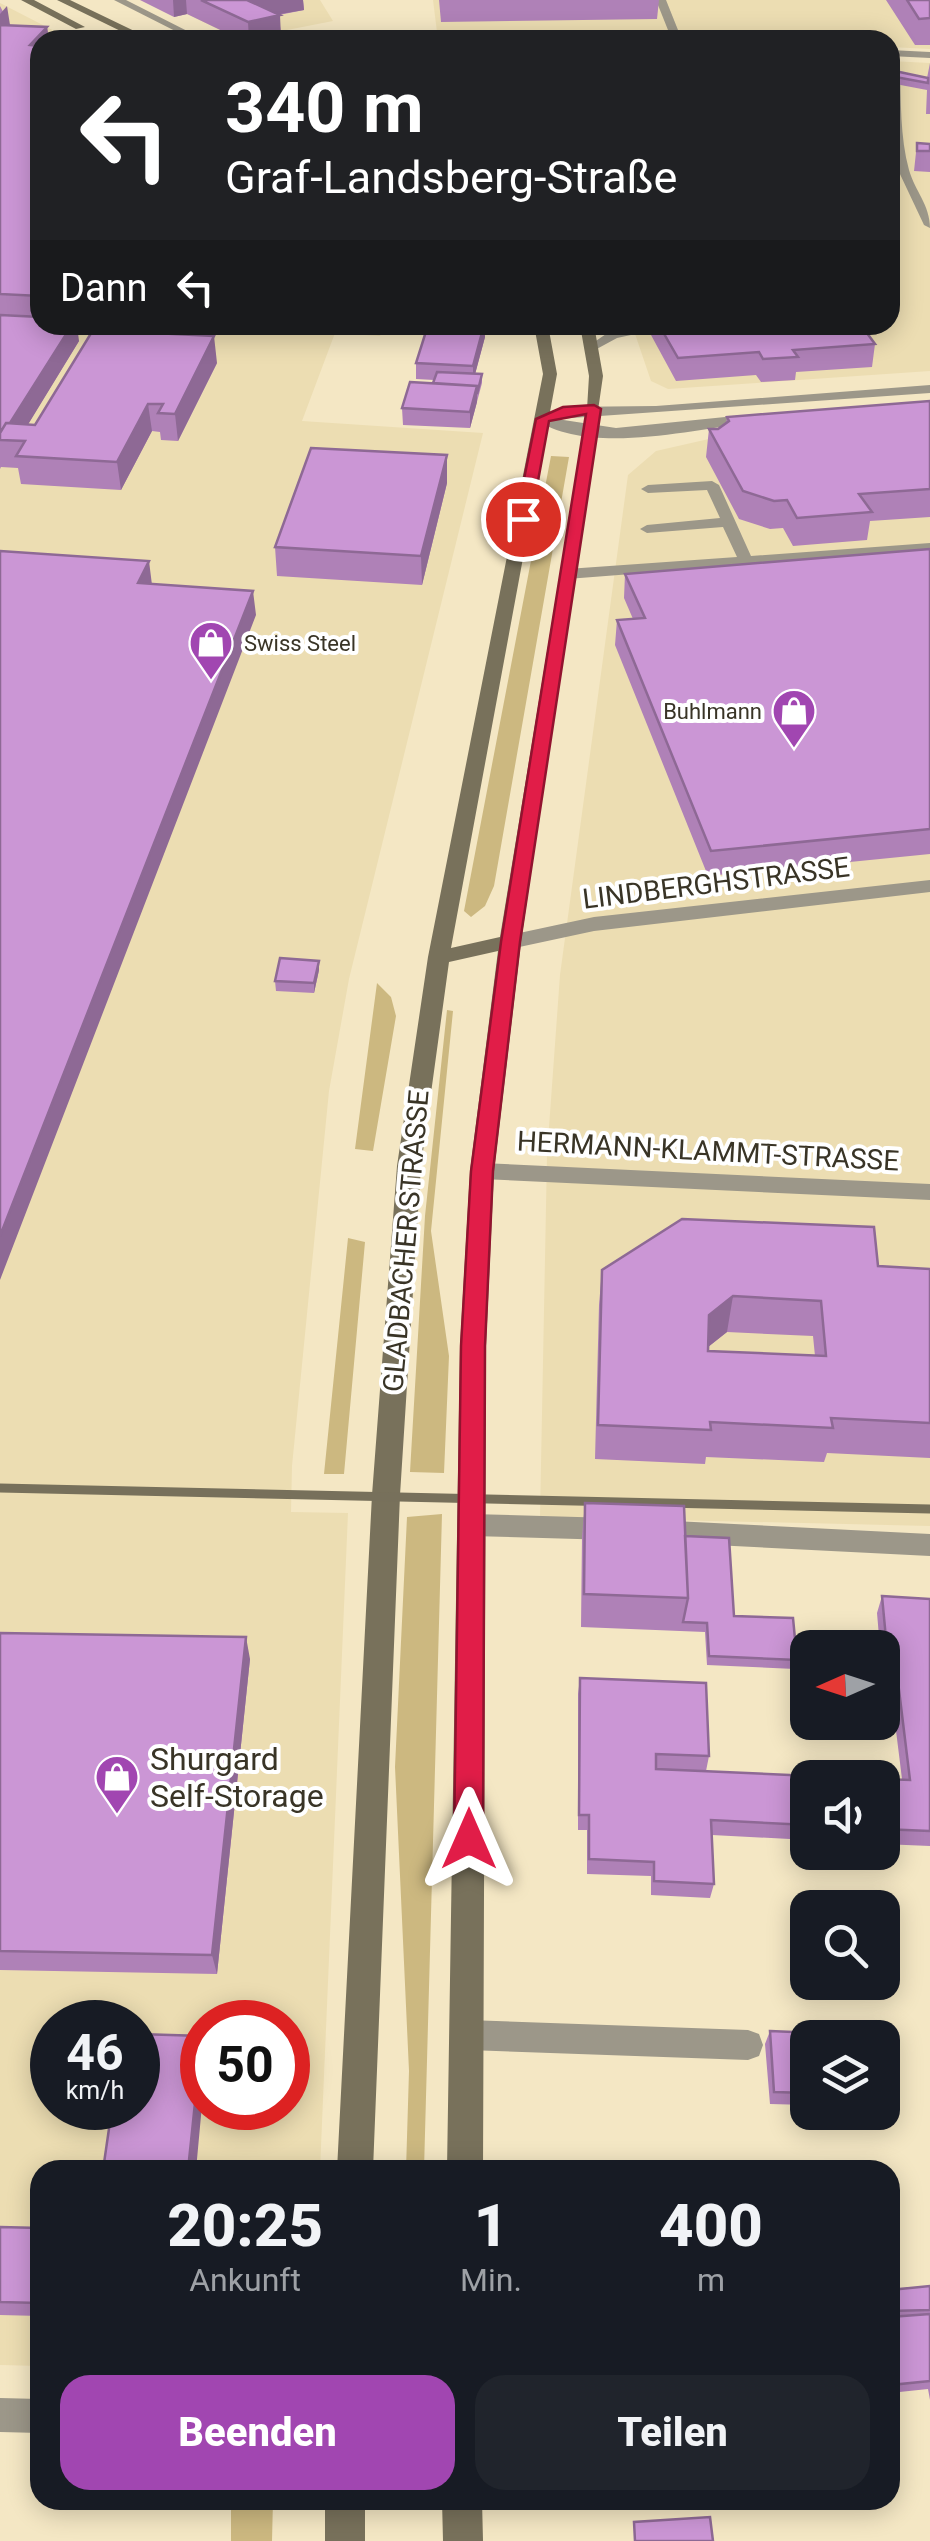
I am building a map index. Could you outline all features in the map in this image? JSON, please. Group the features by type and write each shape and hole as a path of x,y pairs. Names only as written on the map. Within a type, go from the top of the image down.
{"main road":[{"path":"26,0 86,30"},
{"path":"62,0 126,30"},
{"name":"GLADBACHER STRASSE","path":"355,2160 395,1328 409,1166 439,956 543,419 550,374 543,335"},
{"path":"465,2160 473,1346 482,1171 510,942 594,409 590,335"},
{"path":"439,956 510,942"},
{"path":"345,2510 345,2541"},
{"path":"462,2510 463,2541"}],"street":[{"path":"900,54 930,55"},
{"path":"543,419 563,411 656,410 930,389"},
{"path":"543,419 563,428 590,432 653,429 757,417 860,394"},
{"name":"LINDBERGHSTRASSE","path":"510,942 594,924 930,886"}],"lane":[{"path":"119,0 180,30"},
{"path":"662,0 673,30"},
{"path":"900,151 904,172 930,224"},
{"path":"593,347 613,335"},
{"path":"648,489 712,485 746,560"},
{"path":"647,529 729,522"},
{"path":"567,574 930,547"},
{"name":"HERMANN-KLAMMT-STRASSE","path":"482,1171 930,1192"},
{"path":"470,1525 930,1545"},
{"path":"468,2035 748,2044"},
{"path":"0,2415 30,2416"}],"shaded area":[{"path":"221,0 320,0 333,21 287,30 220,30 187,14"},
{"path":"433,0 930,0 930,49 900,48 900,30 437,30"},
{"name":"Swiss Steel","path":"0,3 53,30 30,30 30,335 334,335 302,421 483,433 349,979 329,1091 292,1466 291,1512 348,1513 320,2160 30,2160 30,2366 0,2365"},
{"path":"900,62 930,63 930,371 668,389 651,381 635,335 900,335"},
{"path":"930,410 930,1526 540,1517 547,1155 560,975 628,475 656,451 722,436"},
{"path":"551,456 569,457 494,886 485,906 471,917 464,911"},
{"path":"377,983 391,997 396,1016 373,1151 355,1149"},
{"path":"447,1010 453,1011 431,1231 449,1356 444,1473 410,1472 425,1216"},
{"path":"348,1238 365,1242 344,1474 324,1474"},
{"path":"442,1514 424,2160 406,2160 409,2071 395,1767 407,1517"},
{"path":"231,2510 273,2510 272,2541 231,2541"}],"building":[{"path":"201,0 247,0 280,15 248,22"},
{"path":"907,0 930,0 930,18 919,19"},
{"path":"0,25 47,27 30,30 30,296 0,294"},
{"path":"900,72 928,78 928,83 900,78"},
{"path":"917,143 930,144 930,151 917,151"},
{"path":"0,315 30,316 30,335 66,335 0,433"},
{"path":"90,335 214,336 175,414 158,413 163,404 148,404 117,462 16,456 25,441 0,440 6,423 35,425"},
{"path":"425,335 481,335 473,366 416,363"},
{"path":"665,335 868,335 875,344 793,350 798,357 763,359 759,352 678,358"},
{"path":"437,372 482,374 477,394 477,386 433,383"},
{"path":"410,382 477,386 470,412 402,408"},
{"path":"930,401 930,489 859,494 872,512 797,518 787,500 774,501 743,491 709,429 718,429 729,421 727,417"},
{"path":"311,448 447,455 421,556 275,547"},
{"name":"Buhlmann","path":"930,549 930,829 711,851 617,620 645,618 625,574"},
{"path":"0,551 149,561 138,583 253,591 0,1236"},
{"path":"280,958 319,961 314,983 275,981"},
{"path":"682,1219 874,1227 878,1266 930,1269 930,1423 831,1418 833,1428 710,1422 711,1430 598,1425 602,1270","holes":["733,1296 821,1301 826,1356 708,1351 709,1315"]},
{"path":"585,1503 684,1506 688,1598 584,1594"},
{"path":"685,1536 729,1538 734,1616 793,1618 790,1660 709,1656 707,1623 683,1622 688,1598"},
{"path":"882,1596 930,1599 930,1831 900,1830 900,1780 910,1780 900,1698 900,1630 885,1630"},
{"name":"Shurgard Self-Storage","path":"0,1633 246,1637 212,1955 0,1951"},
{"path":"580,1678 706,1683 709,1756 656,1754 656,1769 790,1775 790,1824 711,1820 714,1884 654,1881 654,1862 589,1859 589,1815 579,1815"},
{"path":"770,2031 790,2032 790,2092 774,2092"},
{"path":"160,2035 180,2035 180,2130 192,2130 189,2160 104,2160 109,2130 160,2130"},
{"path":"0,2227 30,2228 30,2303 0,2302"},
{"path":"930,2286 930,2310 900,2311 900,2289"},
{"path":"930,2314 930,2381 900,2384 900,2316"},
{"path":"710,2517 713,2541 635,2541 634,2522"}],"railway":[{"path":"0,1488 930,1509"}],"place":[{"name":"Swiss Steel","path":"211,681"},
{"name":"Buhlmann","path":"794,749"},
{"name":"Shurgard Self-Storage","path":"117,1815"}],"route":[{"path":"469,1839 473,1346 482,1171 510,942 594,409 563,411 543,419 523,519"}]}
